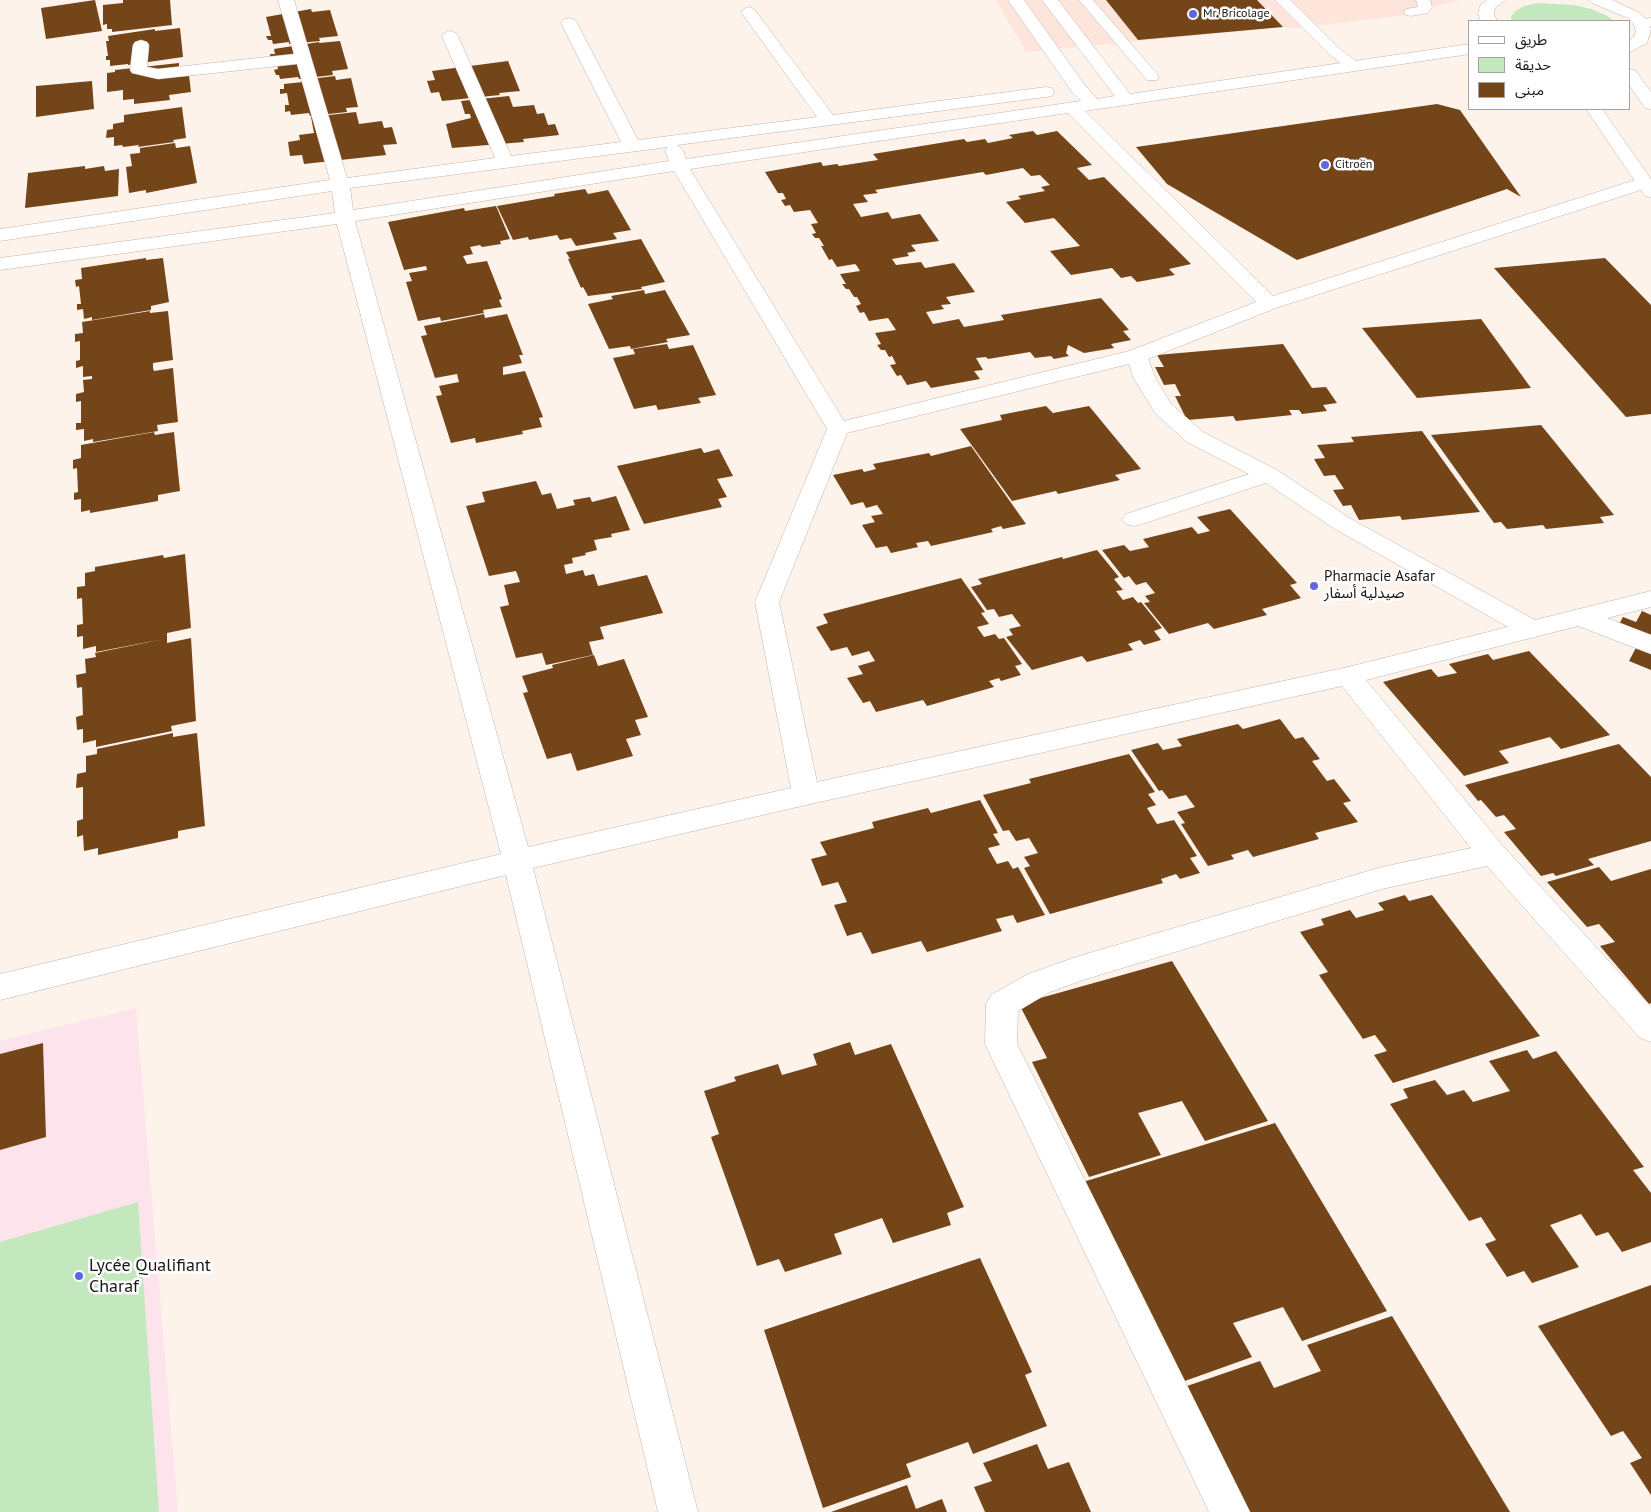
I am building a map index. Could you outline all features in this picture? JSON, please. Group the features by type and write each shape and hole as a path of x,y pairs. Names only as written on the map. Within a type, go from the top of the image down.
{"street":[{"path":"286,0 340,184 345,217 517,861 678,1512"},
{"path":"1016,0 1078,88 1093,104"},
{"path":"1050,0 1125,98"},
{"path":"1489,20 1486,14 1488,6 1497,0"},
{"path":"1606,1 1646,22 1641,40 1631,46"},
{"path":"749,12 829,121"},
{"path":"569,23 632,146"},
{"path":"450,36 505,162"},
{"path":"141,45 138,70 158,74 304,58"},
{"path":"0,264 345,217 678,165 1093,104 1353,57 1468,48"},
{"path":"1315,54 1334,51 1353,57"},
{"path":"0,235 340,184 671,142 1172,74"},
{"path":"1631,75 1651,104"},
{"path":"1072,107 1269,304"},
{"path":"838,429 1136,356 1269,304 1648,187 1595,110"},
{"path":"671,142 678,165 838,429"},
{"path":"1136,356 1144,377 1163,408 1195,437 1269,475 1343,524 1532,629"},
{"path":"806,795 767,602 838,429"},
{"path":"1134,519 1269,475"},
{"path":"0,987 517,861 806,795 1348,676 1651,599"},
{"path":"1580,618 1651,645"},
{"path":"1348,676 1493,854 1588,957 1651,1030"},
{"path":"1230,1512 1002,1044 1002,1004 1038,983 1078,969 1382,878 1493,854"}],"lane":[{"path":"1086,0 1152,77"},
{"path":"1282,0 1334,51"},
{"path":"1411,12 1423,10 1425,7 1423,0"}],"shaded area":[{"path":"996,0 1462,0 1441,4 1409,15 1297,28 1283,27 1026,52"},
{"name":"Lycée Qualifiant Charaf","path":"136,1008 178,1512 0,1512 0,1041"}],"green space":[{"path":"1538,3 1574,5 1591,9 1613,20 1512,20 1511,17 1515,11 1524,6"},
{"path":"138,1202 159,1512 0,1512 0,1242"}],"building":[{"path":"95,0 102,31 46,39 41,8"},
{"path":"123,0 170,0 172,25 112,32 112,29 107,29 107,24 103,25 103,5 123,3"},
{"name":"Mr. Bricolage","path":"1106,0 1257,0 1283,27 1138,40"},
{"path":"311,9 312,12 330,10 338,36 319,38 320,41 289,44 289,42 273,44 272,40 268,40 266,36 271,36 266,17"},
{"path":"180,28 183,57 110,66 110,60 106,60 106,56 108,56 106,41 109,41 108,36 155,29 155,31"},
{"path":"340,41 348,69 332,71 333,75 299,79 298,77 280,79 279,75 276,75 274,70 278,69 276,58 271,59 270,54 275,54 274,49 319,42"},
{"path":"508,61 520,91 442,101 439,92 431,93 427,81 435,80 432,71"},
{"path":"179,63 179,68 188,67 191,92 169,95 170,100 134,104 134,99 123,100 123,90 107,92 107,73 115,72 115,70"},
{"path":"335,76 336,80 351,78 358,107 346,108 347,112 310,116 309,113 291,115 290,111 285,112 285,105 289,105 287,93 280,94 280,89 284,89 284,84"},
{"path":"92,81 94,109 36,117 36,86"},
{"path":"509,96 513,107 534,105 537,114 544,113 548,125 555,124 559,135 523,139 524,142 452,148 446,124 471,118 470,114 465,114 461,101"},
{"name":"Citroën","path":"1437,104 1460,110 1521,197 1507,189 1297,260 1167,184 1136,147"},
{"path":"182,107 186,138 173,140 174,142 123,147 122,145 114,146 114,137 106,138 107,130 113,129 113,124 124,122 124,115"},
{"path":"356,112 359,124 382,121 384,128 392,127 397,144 383,145 386,155 304,164 302,155 290,156 288,142 300,140 299,135 314,133 311,117"},
{"path":"1033,131 1037,135 1057,131 1092,165 1077,168 1089,180 1104,177 1191,264 1169,269 1175,275 1137,282 1131,276 1121,278 1112,268 1071,275 1050,251 1080,246 1054,218 1025,223 1006,202 1021,199 1018,196 1045,191 1041,187 1050,185 1040,175 1031,176 1023,168 986,175 983,172 875,190 878,193 863,195 868,202 853,204 861,217 888,212 892,219 920,214 939,241 911,245 916,251 907,253 909,256 892,259 896,265 921,262 925,268 954,263 975,292 946,297 951,304 941,305 944,309 926,312 933,324 959,319 964,327 1004,320 1001,315 1101,298 1129,330 1123,331 1131,340 1111,344 1114,348 1084,353 1068,345 1066,353 1069,356 1054,359 1051,356 1035,358 1030,352 988,359 986,357 976,358 983,370 974,371 980,379 931,388 926,381 907,385 901,375 897,376 890,365 896,364 892,356 889,357 885,350 881,350 877,345 881,344 875,333 896,330 888,318 869,321 864,312 860,313 856,306 861,304 857,297 854,297 849,289 846,289 842,284 846,284 840,274 860,271 857,266 855,264 837,267 832,259 829,260 819,238 815,238 812,234 816,233 811,224 818,223 810,210 794,212 790,205 785,206 781,200 786,199 783,193 778,193 765,172 821,162 823,166 837,164 839,166 878,160 873,154 964,139 967,142 985,139 988,143 1013,138 1009,135"},
{"path":"175,143 176,148 190,146 197,183 146,193 146,190 129,193 126,167 132,166 130,154 140,153 140,148"},
{"path":"85,166 85,169 104,166 105,171 119,169 118,196 25,208 28,173"},
{"path":"585,189 588,194 608,190 631,230 613,233 617,239 576,246 571,238 560,240 557,235 529,240 528,237 513,240 497,206 555,196 554,194"},
{"path":"496,206 510,239 500,241 501,244 470,247 473,254 463,256 467,264 487,261 502,299 499,300 502,307 483,310 484,313 441,321 440,317 418,321 406,282 412,281 409,273 427,270 426,266 404,270 388,222 464,208 465,211"},
{"path":"641,239 665,282 641,287 642,289 588,296 583,287 581,288 566,252"},
{"path":"146,258 146,260 163,258 169,302 151,306 151,310 92,320 92,317 84,319 83,309 77,310 77,304 81,304 79,286 76,287 75,280 82,279 81,268"},
{"path":"1605,258 1651,305 1651,414 1626,417 1494,268"},
{"path":"644,290 645,294 665,290 690,335 666,339 668,342 631,349 630,346 609,349 588,304 613,299 611,296"},
{"path":"150,311 150,313 168,311 173,360 153,363 153,368 154,371 173,368 178,422 157,425 158,431 93,442 93,439 84,441 84,429 76,430 76,423 81,423 81,401 76,402 76,394 84,392 83,380 92,379 92,376 83,377 83,366 76,368 76,361 80,360 80,341 75,342 75,334 83,333 82,322"},
{"path":"484,314 485,318 507,314 523,355 519,355 522,363 503,367 503,375 525,371 543,417 539,418 542,427 522,431 523,434 476,443 475,438 451,443 436,396 442,395 439,386 459,382 457,374 435,378 421,336 427,335 424,326"},
{"path":"1481,319 1531,388 1417,398 1362,328"},
{"path":"667,344 669,349 693,345 716,395 698,398 701,403 658,410 656,405 634,409 613,358 635,354 633,349"},
{"path":"1283,344 1312,388 1326,387 1337,403 1323,405 1327,411 1302,414 1299,410 1289,410 1292,415 1236,421 1233,416 1187,420 1175,396 1181,396 1175,384 1164,385 1155,367 1164,367 1157,355"},
{"path":"1046,406 1053,413 1089,406 1141,469 1115,475 1120,480 1058,494 1056,491 1012,501 960,429 1002,420 1000,415"},
{"path":"1541,425 1614,515 1600,517 1604,523 1546,529 1543,525 1507,529 1501,522 1494,523 1431,435"},
{"path":"1422,431 1480,512 1402,520 1400,516 1359,520 1351,505 1343,506 1333,490 1344,489 1335,475 1324,476 1314,459 1325,458 1317,445 1354,442 1351,437"},
{"path":"154,432 155,435 174,432 180,491 158,495 158,501 90,513 90,510 81,512 81,499 74,500 74,493 78,492 77,468 73,469 73,460 81,458 81,445"},
{"path":"971,446 1026,524 1003,529 1001,526 991,529 993,532 931,546 928,541 916,543 918,547 891,553 887,546 876,548 862,525 875,522 871,516 883,514 877,505 866,508 863,502 851,505 833,475 862,469 864,472 876,469 873,464 929,453 931,456"},
{"path":"701,448 704,453 719,449 733,476 717,479 727,497 718,499 722,507 644,524 617,466"},
{"path":"536,481 542,495 551,493 557,509 575,505 573,500 590,497 592,502 616,496 630,530 611,534 612,537 594,540 597,550 572,558 573,563 564,565 566,574 583,570 585,576 594,574 598,586 647,575 663,613 600,627 604,639 589,642 593,655 546,665 542,653 516,658 500,607 509,605 504,585 520,582 516,571 489,576 466,506 485,502 482,492"},
{"path":"1230,509 1297,583 1290,585 1301,598 1262,609 1267,615 1214,629 1208,623 1169,634 1144,603 1150,602 1145,596 1155,593 1146,582 1136,585 1129,576 1124,578 1102,550 1124,545 1130,551 1149,547 1143,539 1192,527 1198,534 1210,531 1197,517"},
{"path":"1097,550 1119,577 1114,579 1123,590 1116,591 1123,600 1133,597 1138,603 1141,602 1162,628 1154,631 1161,640 1144,645 1140,640 1128,644 1133,650 1087,662 1082,656 1032,670 1006,637 1013,635 1009,629 1021,626 1012,614 999,617 994,609 987,610 971,587 982,584 978,579"},
{"path":"185,554 191,628 167,633 167,643 191,638 196,721 171,726 172,731 96,747 96,740 83,743 83,729 77,730 76,717 83,715 82,687 77,688 76,675 86,673 85,659 96,657 95,653 164,639 96,652 96,646 83,649 83,636 77,637 77,625 83,624 82,598 77,599 77,587 85,586 85,573 95,571 95,567 163,555 164,558"},
{"path":"961,578 985,612 981,613 989,624 977,627 984,637 995,634 999,639 1004,638 1022,664 1015,666 1021,675 1001,681 999,678 989,681 994,687 927,706 923,700 876,712 870,701 863,703 847,678 863,674 858,666 875,661 869,651 852,656 847,647 831,651 816,627 828,623 823,614"},
{"path":"1642,611 1651,615 1651,644 1616,630 1623,617 1636,622"},
{"path":"1639,642 1651,647 1651,670 1629,661"},
{"path":"1529,651 1610,735 1561,749 1550,737 1499,751 1509,763 1464,776 1383,682 1431,669 1438,677 1457,673 1449,664 1488,654 1493,660"},
{"path":"594,655 598,666 624,659 648,717 635,720 641,735 626,739 633,756 577,771 571,753 547,759 523,693 528,692 522,676 553,668 552,665"},
{"path":"1280,719 1295,739 1303,737 1320,759 1312,761 1327,781 1334,779 1351,801 1343,803 1358,822 1315,833 1319,839 1253,857 1248,850 1231,855 1234,859 1208,866 1181,824 1185,823 1177,812 1195,807 1186,795 1169,799 1162,790 1159,791 1131,750 1158,743 1163,750 1182,746 1177,739 1238,724 1243,729"},
{"path":"173,733 173,737 197,733 205,826 178,831 178,838 98,855 98,848 84,851 83,835 77,837 77,821 83,819 83,787 76,788 77,774 86,772 86,756 97,754 97,749"},
{"path":"1619,744 1651,777 1651,841 1588,859 1594,865 1556,876 1553,873 1541,876 1504,832 1516,829 1504,815 1496,817 1481,800 1478,801 1465,785"},
{"path":"1129,754 1155,792 1148,794 1156,805 1147,808 1157,824 1174,820 1197,856 1190,858 1200,873 1180,879 1176,874 1161,879 1163,883 1050,914 1024,868 1030,866 1024,857 1038,853 1029,838 1016,841 1009,830 1003,831 983,795 1031,783 1029,779"},
{"path":"980,800 998,833 993,834 1000,845 988,848 997,864 1008,861 1013,869 1018,867 1045,915 1017,923 1013,915 996,919 1002,931 927,952 921,941 872,954 861,932 847,936 834,905 847,902 838,882 822,886 811,859 827,855 820,842 874,828 872,822 928,808 931,813"},
{"path":"1599,867 1611,881 1651,869 1651,1003 1649,1004 1600,946 1615,942 1599,924 1587,927 1547,882"},
{"path":"1405,895 1409,901 1432,895 1540,1036 1393,1083 1374,1055 1387,1051 1375,1035 1363,1039 1319,975 1328,972 1300,932 1324,925 1321,919 1350,910 1356,918 1384,910 1378,903"},
{"path":"1172,961 1268,1121 1205,1141 1182,1101 1138,1113 1161,1155 1089,1177 1032,1062 1047,1058 1019,1004"},
{"path":"850,1042 855,1055 891,1044 964,1207 947,1213 951,1225 893,1243 882,1218 834,1234 842,1254 785,1272 779,1259 757,1266 711,1137 719,1134 704,1091 736,1081 734,1077 778,1064 782,1075 817,1065 813,1054"},
{"path":"43,1043 46,1137 0,1150 0,1054"},
{"path":"1527,1050 1533,1059 1556,1051 1644,1167 1633,1170 1651,1193 1651,1242 1622,1252 1608,1232 1596,1236 1581,1214 1550,1225 1579,1267 1532,1283 1524,1271 1507,1277 1485,1244 1496,1240 1481,1217 1469,1221 1390,1104 1408,1098 1403,1089 1435,1080 1447,1095 1464,1090 1473,1102 1510,1091 1489,1061"},
{"path":"1275,1123 1387,1311 1302,1341 1283,1307 1233,1323 1252,1357 1182,1382 1083,1182"},
{"path":"980,1258 1032,1372 1025,1375 1047,1426 973,1454 968,1442 906,1464 911,1477 823,1508 764,1330"},
{"path":"1651,1285 1651,1495 1630,1463 1642,1458 1623,1431 1611,1436 1538,1326"},
{"path":"1392,1316 1510,1512 1249,1512 1187,1386 1260,1361 1274,1388 1321,1371 1307,1345"},
{"path":"1037,1444 1048,1469 1069,1462 1091,1512 985,1512 974,1487 992,1481 983,1463"},
{"path":"907,1485 916,1509 942,1499 947,1512 831,1512"}],"place":[{"name":"Mr. Bricolage","path":"1193,14"},
{"name":"Citroën","path":"1325,165"},
{"name":"Pharmacie Asafar صيدلية أسفار","path":"1314,586"},
{"name":"Lycée Qualifiant Charaf","path":"79,1276"}]}
